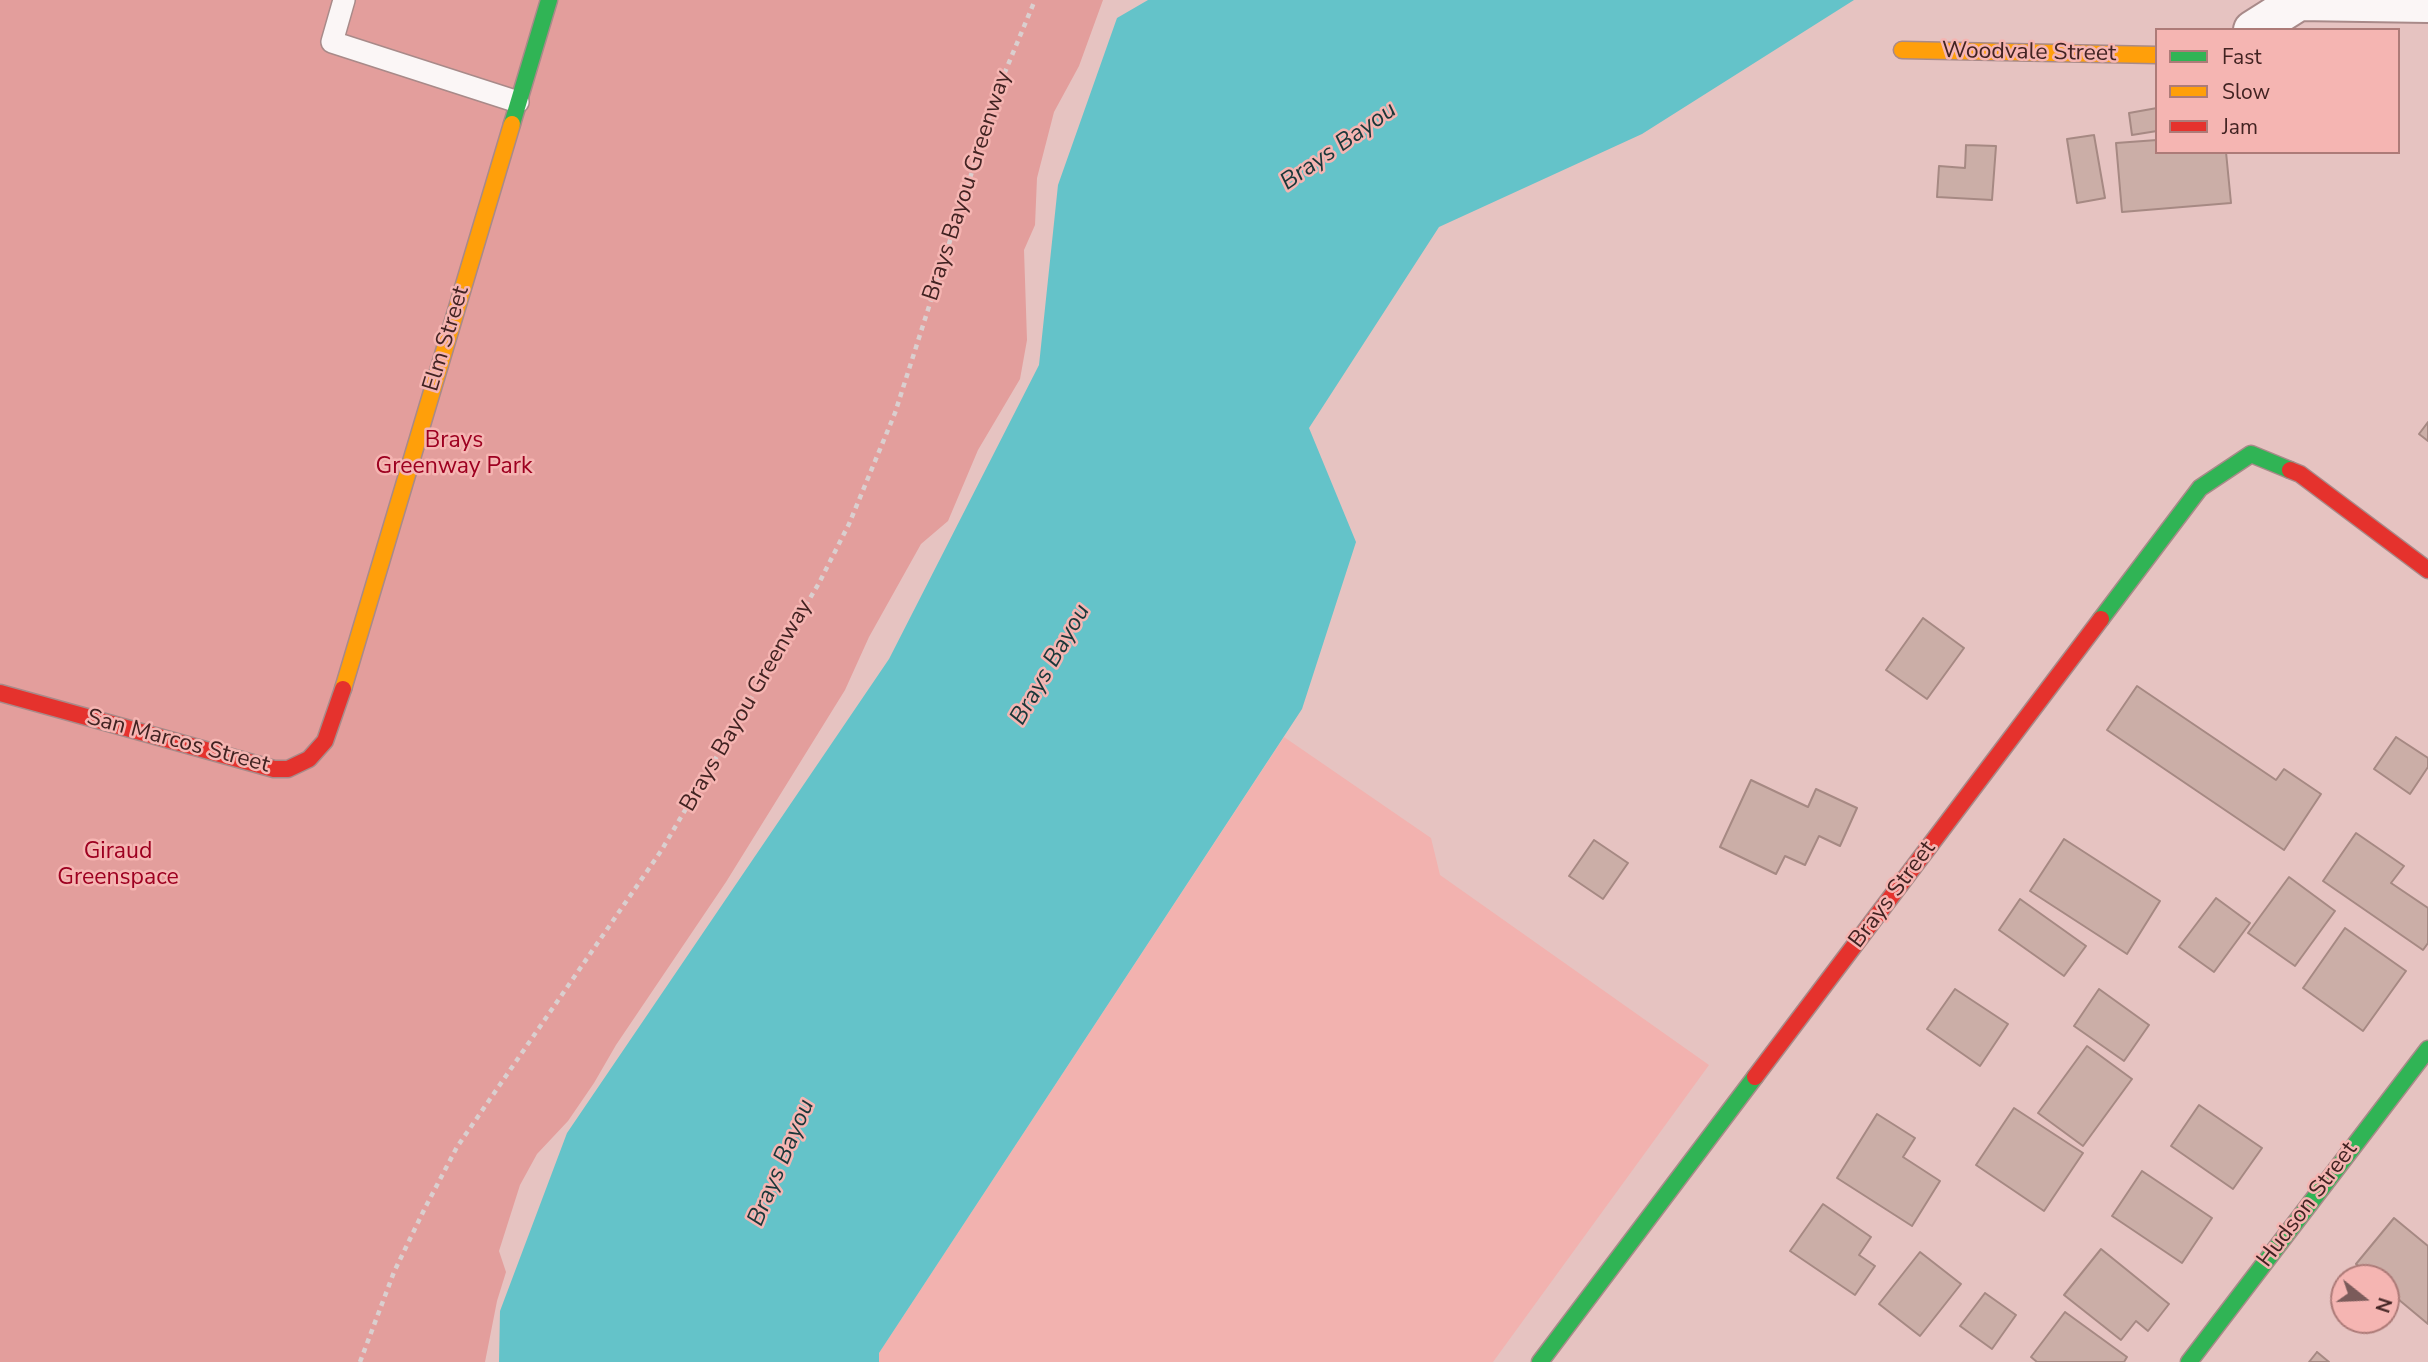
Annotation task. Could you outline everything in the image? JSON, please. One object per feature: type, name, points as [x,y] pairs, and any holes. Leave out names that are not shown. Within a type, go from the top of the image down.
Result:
[{"type":"street","name":"Elm Street","points":[[334,719],[549,0]]},
{"type":"street","points":[[2240,0],[2244,28]]},
{"type":"street","points":[[2256,28],[2299,1],[2428,3]]},
{"type":"street","name":"Woodvale Street","points":[[1902,50],[2155,55]]},
{"type":"street","name":"Brays Street","points":[[1540,1362],[2200,488],[2250,454],[2300,474],[2428,570]]},
{"type":"street","name":"San Marcos Street","points":[[0,693],[274,768],[288,769],[309,759],[325,741],[334,719]]},
{"type":"street","name":"Hudson Street","points":[[2189,1362],[2428,1049]]},
{"type":"lane","points":[[344,0],[332,42],[518,102]]},
{"type":"path","name":"Brays Bayou Greenway","points":[[360,1362],[394,1272],[457,1147],[662,851],[819,583],[849,524],[895,413],[1000,84],[1035,0]]},
{"type":"shaded area","points":[[1284,737],[1431,838],[1440,875],[1709,1065],[1493,1362],[879,1362],[879,1353]]},
{"type":"green space","name":"Brays Greenway Park","points":[[0,0],[1103,0],[1079,66],[1054,112],[1037,178],[1035,225],[1024,250],[1027,340],[1020,379],[978,450],[948,521],[921,544],[869,637],[845,690],[726,882],[616,1045],[594,1083],[568,1121],[537,1154],[520,1185],[499,1251],[506,1272],[497,1301],[485,1362],[0,1362]]},
{"type":"water","name":"Brays Bayou","points":[[1148,0],[1854,0],[1642,134],[1439,227],[1309,428],[1356,542],[1302,709],[879,1353],[879,1362],[499,1362],[500,1311],[567,1133],[889,659],[1039,365],[1058,185],[1117,18]]},
{"type":"building","points":[[2155,108],[2155,131],[2132,135],[2129,113]]},
{"type":"building","points":[[2094,135],[2105,198],[2077,203],[2067,139]]},
{"type":"building","points":[[2155,140],[2155,154],[2226,154],[2231,203],[2122,212],[2116,143]]},
{"type":"building","points":[[1966,145],[1996,146],[1992,200],[1937,197],[1939,166],[1965,168]]},
{"type":"building","points":[[2428,422],[2428,441],[2419,434]]},
{"type":"building","points":[[1923,618],[1964,648],[1927,699],[1886,670]]},
{"type":"building","points":[[2137,686],[2276,780],[2284,769],[2321,794],[2284,850],[2107,730]]},
{"type":"building","points":[[2396,737],[2428,758],[2428,767],[2410,794],[2374,769]]},
{"type":"building","points":[[1751,780],[1808,807],[1816,789],[1857,808],[1840,846],[1819,836],[1805,865],[1785,856],[1776,874],[1720,847]]},
{"type":"building","points":[[2356,833],[2404,866],[2391,883],[2428,908],[2428,943],[2423,950],[2323,881]]},
{"type":"building","points":[[2064,839],[2160,901],[2127,954],[2030,891]]},
{"type":"building","points":[[1594,840],[1628,863],[1603,899],[1569,876]]},
{"type":"building","points":[[2289,877],[2335,911],[2295,966],[2248,933]]},
{"type":"building","points":[[2216,898],[2250,923],[2214,972],[2179,947]]},
{"type":"building","points":[[2020,899],[2086,946],[2064,976],[1999,930]]},
{"type":"building","points":[[2345,928],[2406,971],[2363,1031],[2303,988]]},
{"type":"building","points":[[1955,989],[2008,1024],[1980,1066],[1927,1029]]},
{"type":"building","points":[[2099,989],[2149,1025],[2124,1061],[2074,1026]]},
{"type":"building","points":[[2087,1046],[2132,1079],[2083,1146],[2038,1113]]},
{"type":"building","points":[[2199,1105],[2262,1148],[2233,1189],[2171,1146]]},
{"type":"building","points":[[2014,1108],[2083,1153],[2044,1211],[1976,1165]]},
{"type":"building","points":[[1877,1114],[1915,1138],[1903,1157],[1940,1181],[1912,1226],[1837,1178]]},
{"type":"building","points":[[2142,1171],[2212,1218],[2182,1263],[2112,1216]]},
{"type":"building","points":[[1823,1204],[1871,1237],[1859,1255],[1875,1266],[1855,1295],[1790,1251]]},
{"type":"building","points":[[2394,1218],[2428,1246],[2428,1324],[2400,1301],[2400,1264],[2356,1264]]},
{"type":"building","points":[[2101,1249],[2169,1304],[2148,1331],[2136,1321],[2121,1340],[2064,1295]]},
{"type":"building","points":[[1920,1252],[1961,1284],[1920,1336],[1879,1304]]},
{"type":"building","points":[[1985,1293],[2016,1315],[1992,1349],[1960,1326]]},
{"type":"building","points":[[2065,1312],[2127,1357],[2124,1362],[2037,1362],[2031,1357]]},
{"type":"building","points":[[2317,1352],[2329,1362],[2309,1362]]},
{"type":"traffic: fast","points":[[512,124],[549,0]]},
{"type":"traffic: fast","points":[[2101,619],[2200,488],[2251,454],[2290,470]]},
{"type":"traffic: fast","points":[[2189,1362],[2428,1049]]},
{"type":"traffic: fast","points":[[1540,1362],[1755,1077]]},
{"type":"traffic: slow","points":[[1902,50],[2155,55]]},
{"type":"traffic: slow","points":[[343,689],[512,124]]},
{"type":"traffic: jam","points":[[2290,470],[2300,474],[2428,570]]},
{"type":"traffic: jam","points":[[1755,1077],[2101,619]]},
{"type":"traffic: jam","points":[[0,693],[274,769],[288,769],[309,759],[325,741],[343,689]]},
{"type":"park label","name":"Giraud Greenspace","points":[[118,865]]}]
